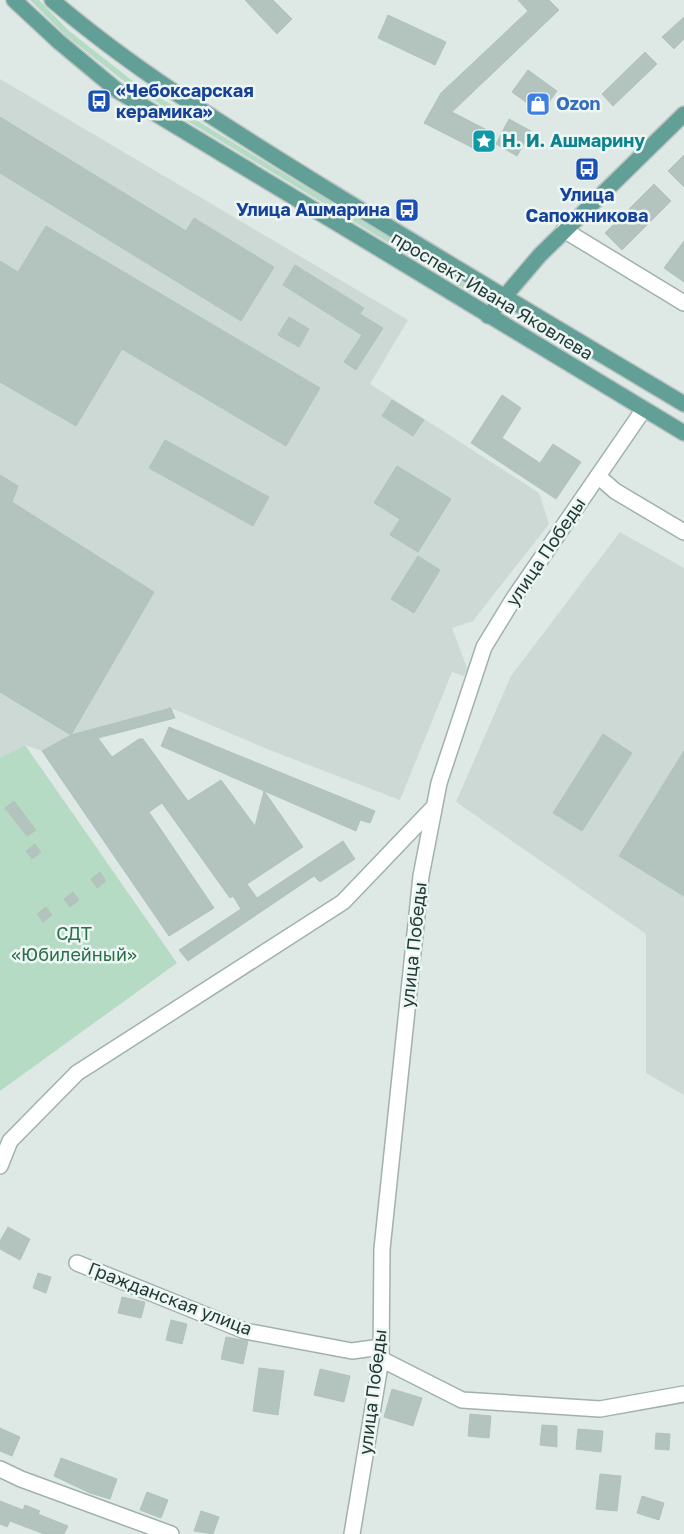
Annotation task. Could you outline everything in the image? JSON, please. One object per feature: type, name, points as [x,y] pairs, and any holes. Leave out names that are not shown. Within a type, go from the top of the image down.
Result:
[{"type":"main road","name":"проспект Ивана Яковлева","points":[[14,0],[58,41],[118,91],[684,433]]},
{"type":"main road","name":"проспект Ивана Яковлева","points":[[52,0],[119,55],[186,101],[502,296],[684,404]]},
{"type":"main road","points":[[488,316],[502,296],[564,230],[684,114]]},
{"type":"street","points":[[564,230],[684,303]]},
{"type":"street","name":"улица Победы","points":[[352,1534],[381,1353],[382,1249],[422,876],[432,809],[484,647],[514,598],[644,409]]},
{"type":"street","points":[[598,476],[615,491],[684,532]]},
{"type":"street","points":[[0,1166],[5,1141],[77,1073],[343,902],[432,809]]},
{"type":"street","name":"Гражданская улица","points":[[77,1263],[245,1331],[352,1351],[381,1353]]},
{"type":"street","points":[[381,1353],[462,1400],[600,1409],[684,1394]]},
{"type":"street","points":[[0,1469],[21,1479],[172,1534]]},
{"type":"shaded area","points":[[0,79],[408,320],[370,384],[539,493],[549,524],[473,621],[452,628],[467,668],[464,676],[452,672],[400,800],[267,749],[171,708],[71,735],[42,751],[25,745],[0,758]]},
{"type":"shaded area","points":[[620,532],[684,568],[684,1095],[646,1073],[646,934],[456,802],[511,676]]},
{"type":"green space","points":[[30,0],[39,0],[68,30],[134,82],[475,290],[473,294],[130,86],[64,34]]},
{"type":"green space","name":"СДТ «Юбилейный»","points":[[25,745],[177,963],[0,1091],[0,758]]},
{"type":"building","points":[[245,0],[273,0],[292,19],[277,34]]},
{"type":"building","points":[[518,0],[549,0],[559,10],[452,112],[489,131],[479,151],[424,123],[441,93],[528,11]]},
{"type":"building","points":[[388,15],[446,42],[435,65],[378,38]]},
{"type":"building","points":[[684,17],[684,39],[674,49],[662,37]]},
{"type":"building","points":[[645,52],[657,64],[613,106],[602,94]]},
{"type":"building","points":[[528,70],[557,91],[541,113],[512,92]]},
{"type":"building","points":[[0,117],[186,231],[194,218],[274,267],[241,321],[0,173]]},
{"type":"building","points":[[509,119],[531,131],[517,156],[496,144]]},
{"type":"building","points":[[684,155],[684,187],[668,171]]},
{"type":"building","points":[[654,184],[671,201],[622,250],[605,233]]},
{"type":"building","points":[[46,226],[320,388],[286,446],[122,349],[76,426],[0,382],[0,261],[18,272]]},
{"type":"building","points":[[684,241],[684,282],[664,268]]},
{"type":"building","points":[[295,265],[364,308],[360,314],[383,328],[356,370],[344,362],[362,335],[283,285]]},
{"type":"building","points":[[289,317],[309,329],[299,347],[278,335]]},
{"type":"building","points":[[502,395],[521,408],[502,438],[540,463],[553,444],[581,462],[556,499],[471,443]]},
{"type":"building","points":[[392,400],[424,420],[413,436],[382,416]]},
{"type":"building","points":[[165,440],[269,497],[253,526],[149,468]]},
{"type":"building","points":[[397,466],[451,499],[418,552],[390,535],[400,519],[374,503]]},
{"type":"building","points":[[0,475],[18,486],[12,502],[154,592],[71,735],[0,692]]},
{"type":"building","points":[[418,556],[440,570],[414,613],[391,599]]},
{"type":"building","points":[[171,708],[175,718],[98,738],[112,757],[139,739],[143,739],[188,801],[221,780],[255,826],[264,791],[303,847],[247,884],[257,898],[343,841],[355,859],[320,882],[314,876],[188,961],[179,950],[241,909],[233,896],[230,898],[162,803],[149,812],[214,908],[169,936],[42,751],[71,735]]},
{"type":"building","points":[[169,727],[375,811],[370,823],[360,820],[356,831],[161,746]]},
{"type":"building","points":[[603,734],[632,753],[582,831],[553,813]]},
{"type":"building","points":[[684,751],[684,896],[619,856]]},
{"type":"building","points":[[14,801],[36,830],[27,836],[5,808]]},
{"type":"building","points":[[35,844],[41,852],[32,859],[26,851]]},
{"type":"building","points":[[100,872],[106,881],[97,888],[91,879]]},
{"type":"building","points":[[73,892],[79,900],[70,907],[64,899]]},
{"type":"building","points":[[46,907],[52,915],[43,922],[37,914]]},
{"type":"building","points":[[8,1227],[30,1239],[20,1260],[0,1249],[0,1241]]},
{"type":"building","points":[[38,1273],[51,1277],[46,1293],[33,1288]]},
{"type":"building","points":[[122,1297],[145,1302],[141,1318],[118,1313]]},
{"type":"building","points":[[171,1320],[187,1324],[182,1344],[166,1340]]},
{"type":"building","points":[[226,1337],[248,1341],[243,1364],[221,1359]]},
{"type":"building","points":[[259,1368],[284,1371],[278,1415],[253,1411]]},
{"type":"building","points":[[320,1369],[350,1376],[344,1402],[314,1395]]},
{"type":"building","points":[[392,1389],[422,1398],[413,1426],[384,1417]]},
{"type":"building","points":[[470,1414],[491,1416],[489,1438],[468,1436]]},
{"type":"building","points":[[542,1425],[557,1426],[557,1447],[540,1445]]},
{"type":"building","points":[[0,1428],[20,1437],[12,1456],[0,1451]]},
{"type":"building","points":[[578,1429],[603,1431],[601,1452],[576,1449]]},
{"type":"building","points":[[656,1433],[670,1434],[669,1450],[655,1449]]},
{"type":"building","points":[[61,1458],[117,1479],[110,1499],[90,1493],[54,1476]]},
{"type":"building","points":[[600,1474],[621,1476],[617,1511],[596,1509]]},
{"type":"building","points":[[147,1492],[168,1500],[161,1518],[140,1510]]},
{"type":"building","points":[[642,1496],[664,1503],[659,1520],[637,1513]]},
{"type":"building","points":[[0,1501],[23,1510],[25,1505],[40,1511],[38,1514],[68,1526],[64,1534],[44,1534],[10,1521],[7,1527],[0,1524]]},
{"type":"building","points":[[201,1511],[219,1517],[213,1534],[194,1531]]},
{"type":"place","name":"«Чебоксарская керамика»","points":[[99,101]]},
{"type":"place","name":"Ozon","points":[[538,104]]},
{"type":"place","name":"Н. И. Ашмарину","points":[[484,141]]},
{"type":"place","name":"Улица Сапожникова","points":[[587,169]]},
{"type":"place","name":"Улица Ашмарина","points":[[407,210]]}]
